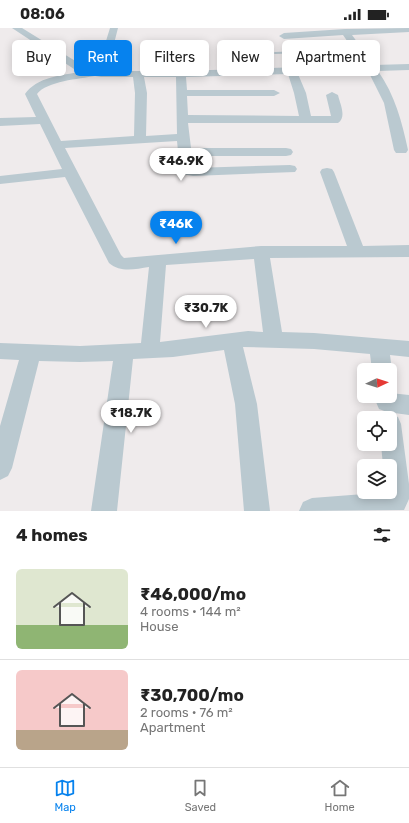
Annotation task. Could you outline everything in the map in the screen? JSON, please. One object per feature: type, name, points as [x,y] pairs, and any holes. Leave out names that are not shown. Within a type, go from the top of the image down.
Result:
[{"type":"street","points":[[16,28],[74,65]]},
{"type":"street","points":[[109,40],[114,28]]},
{"type":"street","points":[[284,36],[358,30],[406,31]]},
{"type":"street","points":[[345,32],[351,40]]},
{"type":"street","points":[[380,68],[409,67]]},
{"type":"street","points":[[132,74],[138,74],[141,93],[140,139]]},
{"type":"street","points":[[81,76],[45,83],[35,88],[31,94],[70,172],[118,262],[125,265],[205,256],[261,252],[409,250]]},
{"type":"street","points":[[182,76],[182,119],[186,169],[191,172],[290,169]]},
{"type":"street","points":[[272,76],[278,120]]},
{"type":"street","points":[[294,76],[300,93],[306,120]]},
{"type":"street","points":[[376,76],[386,94],[402,150]]},
{"type":"street","points":[[182,93],[274,93]]},
{"type":"street","points":[[182,119],[336,119],[337,116],[332,95]]},
{"type":"street","points":[[0,122],[39,120],[45,122]]},
{"type":"street","points":[[57,145],[183,137]]},
{"type":"street","points":[[184,152],[286,152]]},
{"type":"street","points":[[0,180],[70,172]]},
{"type":"street","points":[[327,172],[357,251]]},
{"type":"street","points":[[261,252],[274,340]]},
{"type":"street","points":[[150,350],[158,261]]},
{"type":"street","points":[[0,351],[80,354],[124,352],[173,349],[248,339],[409,349]]},
{"type":"street","points":[[232,341],[246,404],[257,511]]},
{"type":"street","points":[[379,346],[381,363]]},
{"type":"street","points":[[0,468],[31,352]]},
{"type":"street","points":[[104,511],[124,352]]},
{"type":"street","points":[[312,511],[384,506],[394,503],[398,494],[388,410],[409,405]]},
{"type":"lane","points":[[275,53],[282,53]]}]
